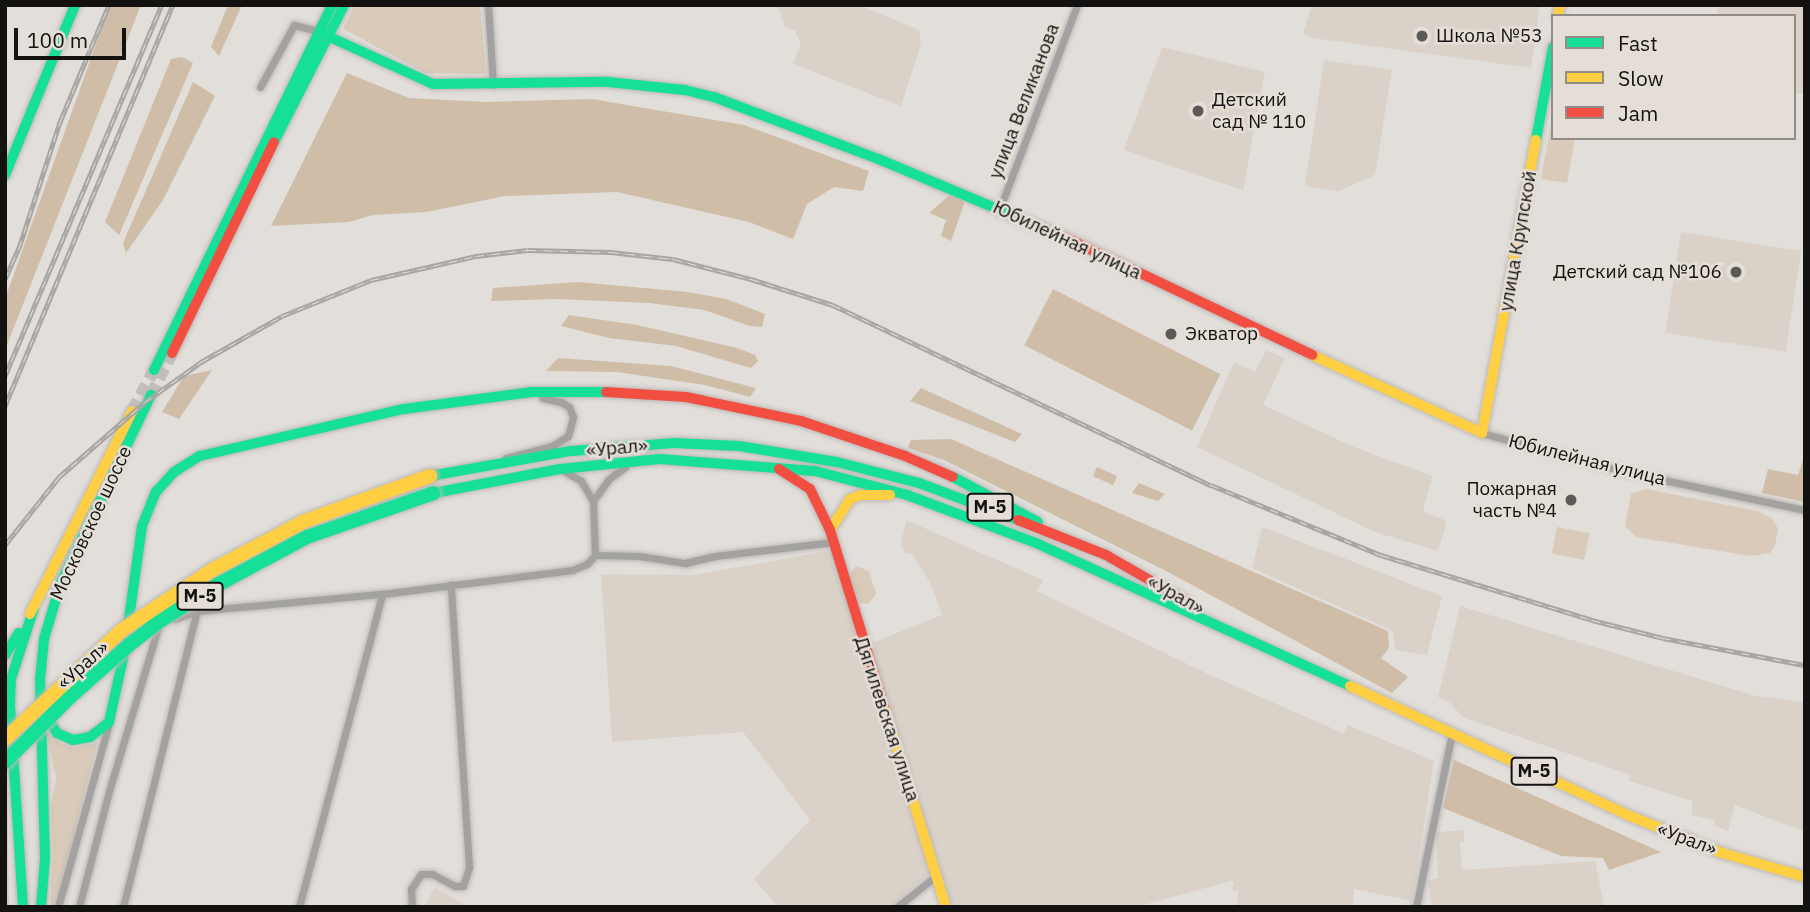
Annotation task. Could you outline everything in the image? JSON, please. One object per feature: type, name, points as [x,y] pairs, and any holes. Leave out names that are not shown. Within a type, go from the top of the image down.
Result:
[{"type":"main road","points":[[5,175],[75,5]]},
{"type":"main road","points":[[172,354],[323,34],[332,5]]},
{"type":"main road","points":[[154,370],[323,34],[344,5]]},
{"type":"main road","name":"Юбилейная улица","points":[[323,34],[422,82],[493,85],[608,82],[685,90],[714,97],[1000,208],[1482,433]]},
{"type":"main road","name":"улица Крупской","points":[[1482,433],[1551,58]]},
{"type":"main road","points":[[40,703],[52,728],[73,740],[90,737],[109,722],[124,654],[142,526],[156,492],[173,472],[200,456],[217,451],[433,404],[517,395],[606,392],[686,397],[801,421],[905,456],[979,489],[1060,535]]},
{"type":"main road","name":"Московское шоссе","points":[[41,907],[45,858],[40,703],[44,639],[60,585],[151,395]]},
{"type":"main road","name":"Московское шоссе","points":[[5,655],[34,608],[132,411]]},
{"type":"main road","name":"«Урал»","points":[[5,739],[122,630],[151,608],[212,570],[305,521],[430,477],[493,463],[571,451],[674,443],[739,446],[837,462],[919,483],[1060,535],[1105,555],[1270,648]]},
{"type":"main road","name":"«Урал»","points":[[5,762],[70,697],[160,621],[219,583],[307,537],[349,520],[434,493],[560,469],[660,459],[816,471],[907,495],[1036,542],[1630,816],[1718,852],[1805,877]]},
{"type":"main road","name":"Дягилевская улица","points":[[777,468],[810,489],[831,536],[946,907]]},
{"type":"main road","points":[[831,536],[850,499],[861,495],[907,495]]},
{"type":"main road","points":[[23,907],[10,704],[11,679],[34,608]]},
{"type":"street","points":[[488,5],[493,85]]},
{"type":"street","name":"улица Великанова","points":[[1000,208],[1077,5]]},
{"type":"street","points":[[260,87],[294,25],[323,34]]},
{"type":"street","points":[[493,463],[519,452],[562,442],[573,428],[569,407],[561,402],[517,395]]},
{"type":"street","name":"Юбилейная улица","points":[[1482,433],[1626,471],[1805,510]]},
{"type":"street","points":[[593,501],[609,479],[629,463]]},
{"type":"street","points":[[79,907],[155,632],[170,620],[197,611],[382,594],[572,569],[587,564],[595,555],[593,501],[581,481],[560,469]]},
{"type":"street","points":[[595,555],[639,555],[685,563],[831,536]]},
{"type":"street","points":[[412,907],[411,889],[421,874],[432,873],[455,886],[463,886],[469,867],[451,585]]},
{"type":"street","points":[[299,907],[382,594]]},
{"type":"street","points":[[123,907],[197,611]]},
{"type":"street","points":[[58,907],[109,722]]},
{"type":"street","points":[[1416,907],[1452,732]]},
{"type":"street","points":[[897,907],[937,875]]},
{"type":"shaded area","points":[[110,5],[141,5],[5,350],[5,299]]},
{"type":"shaded area","points":[[228,5],[242,5],[219,56],[211,47]]},
{"type":"shaded area","points":[[355,5],[480,5],[486,74],[426,73],[343,29]]},
{"type":"shaded area","points":[[777,5],[860,5],[919,30],[921,44],[901,106],[793,64],[801,44],[795,31],[785,26]]},
{"type":"shaded area","name":"Школа №53","points":[[1312,5],[1540,5],[1531,68],[1313,38],[1303,34]]},
{"type":"shaded area","points":[[1719,5],[1805,5],[1805,94],[1796,93],[1796,14],[1717,14]]},
{"type":"shaded area","name":"Детский сад № 110","points":[[1162,47],[1265,72],[1243,190],[1124,150]]},
{"type":"shaded area","points":[[182,57],[193,63],[119,235],[105,222],[171,59]]},
{"type":"shaded area","points":[[1324,60],[1392,70],[1375,175],[1339,191],[1305,186]]},
{"type":"shaded area","points":[[347,73],[409,98],[485,102],[592,99],[744,125],[869,171],[863,191],[834,187],[807,204],[793,239],[749,222],[617,192],[505,196],[426,212],[373,215],[349,222],[271,226]]},
{"type":"shaded area","points":[[193,82],[215,96],[163,200],[126,253],[123,243]]},
{"type":"shaded area","points":[[1551,125],[1551,140],[1575,140],[1567,183],[1541,179]]},
{"type":"shaded area","points":[[951,194],[961,197],[964,204],[951,241],[941,236],[946,220],[929,213]]},
{"type":"shaded area","name":"Детский сад №106","points":[[1681,232],[1801,251],[1786,352],[1665,333]]},
{"type":"shaded area","points":[[578,282],[688,292],[726,299],[765,314],[762,327],[750,326],[704,310],[650,303],[557,299],[491,301],[493,288]]},
{"type":"shaded area","points":[[1053,289],[1221,374],[1192,430],[1024,345]]},
{"type":"shaded area","points":[[569,315],[637,325],[737,348],[755,355],[758,361],[751,368],[676,346],[609,338],[561,326]]},
{"type":"shaded area","points":[[1266,350],[1285,358],[1263,405],[1354,447],[1432,476],[1423,512],[1447,521],[1438,551],[1375,532],[1197,447],[1234,362],[1255,372]]},
{"type":"shaded area","points":[[558,358],[671,366],[756,388],[750,397],[705,385],[617,372],[546,371]]},
{"type":"shaded area","points":[[212,370],[179,419],[162,412],[184,376]]},
{"type":"shaded area","points":[[921,388],[1022,434],[1015,442],[910,401]]},
{"type":"shaded area","points":[[951,439],[1388,631],[1389,648],[1381,658],[1408,677],[1392,693],[1168,572],[944,460],[908,448],[911,440]]},
{"type":"shaded area","points":[[1803,460],[1805,502],[1762,493],[1768,469],[1798,475]]},
{"type":"shaded area","points":[[1097,467],[1117,476],[1113,485],[1093,476]]},
{"type":"shaded area","points":[[1139,483],[1165,494],[1158,501],[1132,493]]},
{"type":"shaded area","points":[[1646,489],[1757,511],[1772,518],[1778,529],[1775,546],[1770,553],[1750,556],[1636,537],[1625,526],[1631,494]]},
{"type":"shaded area","points":[[906,520],[1043,580],[1037,591],[1210,675],[1343,733],[1348,725],[1434,761],[1412,901],[1354,889],[1353,907],[1236,907],[1239,891],[1232,890],[1234,882],[1231,881],[1136,907],[950,907],[938,867],[889,907],[778,907],[754,879],[810,820],[743,732],[612,742],[601,574],[694,575],[840,549],[872,643],[942,615],[931,584],[912,554],[905,553],[901,545]]},
{"type":"shaded area","points":[[1262,527],[1442,596],[1427,655],[1395,650],[1393,631],[1252,568]]},
{"type":"shaded area","points":[[1557,527],[1589,533],[1584,560],[1552,554]]},
{"type":"shaded area","points":[[856,566],[869,571],[876,594],[868,604],[858,603],[850,575]]},
{"type":"shaded area","points":[[1460,606],[1756,696],[1805,702],[1805,832],[1735,805],[1728,831],[1714,826],[1715,820],[1692,815],[1692,801],[1629,781],[1631,775],[1464,718],[1450,703],[1438,697]]},
{"type":"shaded area","points":[[46,731],[62,744],[75,748],[97,743],[56,907],[50,906],[53,854],[51,806],[56,778]]},
{"type":"shaded area","points":[[1454,760],[1661,852],[1609,870],[1603,858],[1561,856],[1443,808]]},
{"type":"shaded area","points":[[7,769],[9,907],[5,907],[5,772]]},
{"type":"shaded area","points":[[1464,830],[1464,842],[1460,842],[1462,870],[1595,861],[1604,906],[1607,907],[1432,907],[1428,881],[1438,878],[1436,832]]},
{"type":"shaded area","points":[[435,887],[468,907],[424,907]]},
{"type":"tunnel","points":[[151,395],[172,353]]},
{"type":"tunnel","points":[[132,411],[154,370]]},
{"type":"railway","points":[[5,279],[19,248],[60,122],[109,5]]},
{"type":"railway","points":[[5,376],[162,5]]},
{"type":"railway","points":[[5,406],[173,5]]},
{"type":"railway","points":[[5,545],[59,477],[145,402],[201,362],[282,316],[371,280],[476,256],[528,250],[611,252],[673,259],[751,279],[833,305],[1211,485],[1381,555],[1592,620],[1663,638],[1805,665]]},
{"type":"traffic: fast","points":[[5,175],[75,5]]},
{"type":"traffic: fast","points":[[154,370],[332,5]]},
{"type":"traffic: fast","points":[[274,142],[344,5]]},
{"type":"traffic: fast","points":[[321,33],[433,84],[608,82],[685,90],[714,97],[881,160],[1064,237]]},
{"type":"traffic: fast","points":[[1536,140],[1551,58]]},
{"type":"traffic: fast","points":[[44,713],[57,733],[73,740],[90,737],[109,722],[124,654],[142,526],[156,492],[174,472],[200,456],[404,409],[532,392],[606,392]]},
{"type":"traffic: fast","points":[[41,907],[45,858],[40,680],[44,639],[60,585],[151,395]]},
{"type":"traffic: fast","points":[[430,476],[571,451],[674,443],[739,446],[837,462],[919,483],[1018,520]]},
{"type":"traffic: fast","points":[[434,493],[560,469],[660,459],[815,471],[907,495],[1036,543],[1350,686]]},
{"type":"traffic: fast","points":[[953,477],[1038,522]]},
{"type":"traffic: fast","points":[[5,762],[70,697],[129,645],[160,621],[219,584],[307,537],[434,493]]},
{"type":"traffic: fast","points":[[23,907],[10,704],[11,679],[34,608]]},
{"type":"traffic: fast","points":[[5,655],[19,633]]},
{"type":"traffic: slow","points":[[1558,14],[1560,5]]},
{"type":"traffic: slow","points":[[1312,355],[1482,433],[1536,140]]},
{"type":"traffic: slow","points":[[30,614],[132,411]]},
{"type":"traffic: slow","points":[[5,739],[122,630],[212,570],[305,521],[430,476]]},
{"type":"traffic: slow","points":[[830,530],[850,499],[861,495],[890,495]]},
{"type":"traffic: slow","points":[[1350,686],[1630,816],[1719,852],[1805,877]]},
{"type":"traffic: slow","points":[[884,706],[946,907]]},
{"type":"traffic: jam","points":[[172,353],[274,142]]},
{"type":"traffic: jam","points":[[1064,237],[1312,355]]},
{"type":"traffic: jam","points":[[606,392],[686,397],[801,421],[905,456],[953,477]]},
{"type":"traffic: jam","points":[[779,469],[810,489],[830,530],[884,706]]},
{"type":"traffic: jam","points":[[1018,520],[1106,555],[1186,601]]},
{"type":"place","name":"Школа №53","points":[[1422,36]]},
{"type":"place","name":"Детский сад № 110","points":[[1198,111]]},
{"type":"place","name":"Детский сад №106","points":[[1736,272]]},
{"type":"place","name":"Экватор","points":[[1171,334]]},
{"type":"place","name":"Пожарная часть №4","points":[[1571,500]]}]
